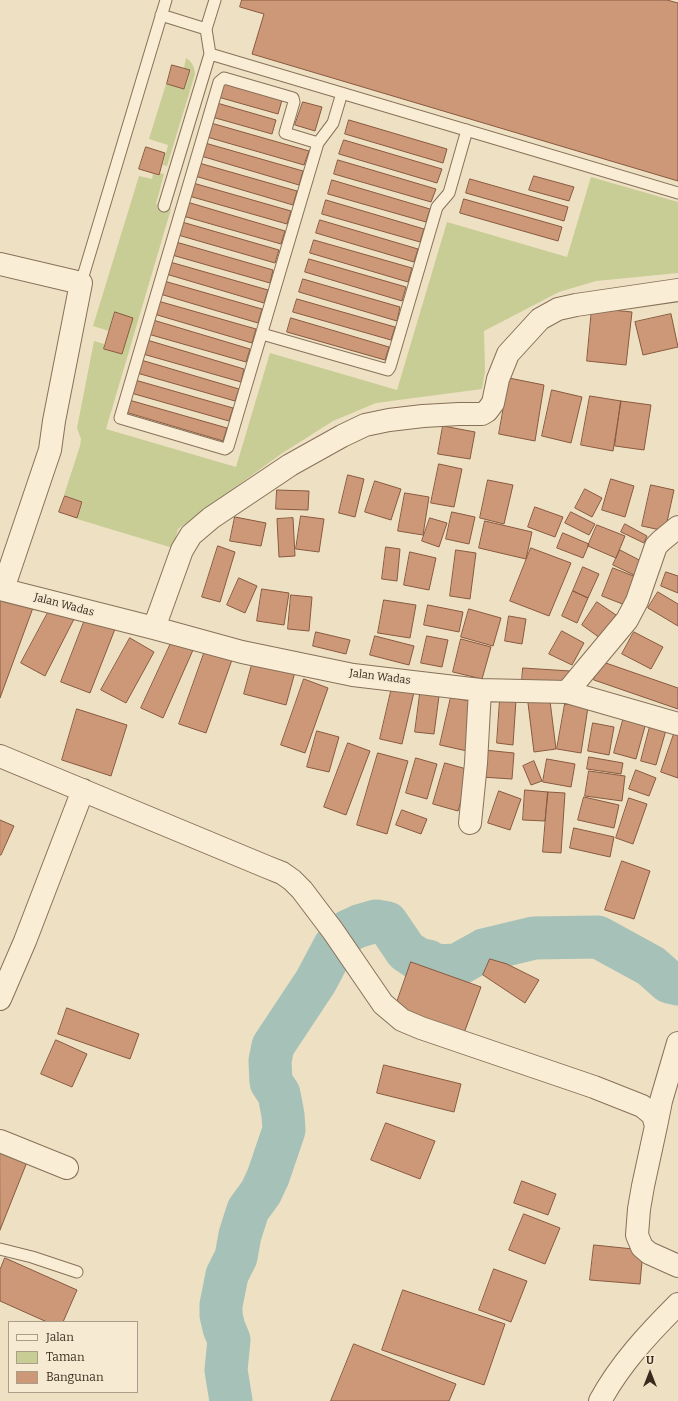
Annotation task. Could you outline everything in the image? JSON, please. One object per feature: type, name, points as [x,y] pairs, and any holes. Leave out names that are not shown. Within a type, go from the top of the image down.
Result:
[{"type":"street","points":[[0,264],[81,283],[54,421],[50,450],[1,589]]},
{"type":"street","points":[[154,628],[182,550],[191,535],[211,518],[290,465],[365,425],[389,420],[423,416],[482,414],[487,411],[493,403],[498,379],[508,354],[528,330],[540,319],[558,309],[576,305],[678,290]]},
{"type":"street","points":[[567,692],[627,620],[640,595],[656,546],[678,527]]},
{"type":"street","name":"Jalan Wadas","points":[[1,589],[242,652],[353,675],[480,690],[567,692],[678,724]]},
{"type":"street","points":[[470,823],[476,763],[480,690]]},
{"type":"street","points":[[0,756],[282,873],[302,890],[333,931],[383,1004],[402,1020],[421,1028],[594,1087],[642,1106],[653,1115],[656,1126]]},
{"type":"street","points":[[0,999],[25,941],[82,790]]},
{"type":"street","points":[[678,1043],[661,1101],[643,1186],[639,1209],[637,1236],[642,1247],[649,1253],[678,1266]]},
{"type":"street","points":[[0,1141],[67,1168]]},
{"type":"street","points":[[600,1401],[617,1374],[651,1330],[678,1304]]},
{"type":"lane","points":[[81,283],[166,0]]},
{"type":"lane","points":[[164,206],[210,54],[206,29],[215,0]]},
{"type":"lane","points":[[161,15],[206,29]]},
{"type":"lane","points":[[210,54],[678,193]]},
{"type":"lane","points":[[318,143],[285,133],[294,102],[293,98],[224,78],[219,82],[120,418],[227,448],[318,143],[333,123],[342,93]]},
{"type":"lane","points":[[262,334],[388,370],[437,207],[449,192],[467,130]]},
{"type":"lane","points":[[0,1249],[32,1257],[77,1272]]},
{"type":"green space","points":[[186,58],[193,65],[195,74],[167,166],[163,165],[168,145],[149,139],[166,84],[185,89],[191,70],[184,68]]},
{"type":"green space","points":[[160,173],[164,174],[156,204],[171,209],[106,429],[236,467],[270,353],[397,390],[447,222],[567,257],[591,177],[678,202],[678,273],[596,281],[559,292],[484,331],[485,371],[482,389],[376,403],[333,421],[281,454],[178,529],[173,548],[77,519],[83,502],[64,495],[80,446],[81,439],[77,428],[94,341],[104,344],[104,349],[122,354],[133,318],[114,312],[109,331],[93,326],[139,176],[152,179],[153,174],[159,176]]},
{"type":"building","points":[[242,0],[667,0],[678,3],[678,181],[252,54],[264,14],[240,7]]},
{"type":"building","points":[[172,65],[190,70],[184,89],[167,84]]},
{"type":"building","points":[[222,83],[282,100],[278,114],[218,97]]},
{"type":"building","points":[[303,102],[322,107],[315,131],[295,125]]},
{"type":"building","points":[[217,103],[276,120],[272,134],[212,117]]},
{"type":"building","points":[[349,120],[447,149],[443,163],[345,134]]},
{"type":"building","points":[[211,123],[309,151],[304,165],[207,137]]},
{"type":"building","points":[[344,140],[442,169],[437,183],[339,154]]},
{"type":"building","points":[[205,143],[303,171],[299,185],[201,156]]},
{"type":"building","points":[[146,147],[165,153],[159,175],[139,169]]},
{"type":"building","points":[[338,160],[436,189],[431,202],[334,174]]},
{"type":"building","points":[[199,163],[297,191],[293,205],[195,176]]},
{"type":"building","points":[[534,176],[574,187],[569,201],[529,190]]},
{"type":"building","points":[[470,179],[568,207],[564,221],[466,193]]},
{"type":"building","points":[[332,180],[430,209],[426,222],[328,194]]},
{"type":"building","points":[[193,183],[291,211],[287,224],[189,196]]},
{"type":"building","points":[[464,199],[562,227],[558,241],[460,213]]},
{"type":"building","points":[[326,200],[424,229],[420,242],[322,214]]},
{"type":"building","points":[[187,202],[285,231],[281,244],[183,216]]},
{"type":"building","points":[[320,220],[418,249],[414,262],[316,233]]},
{"type":"building","points":[[182,222],[279,250],[275,263],[178,235]]},
{"type":"building","points":[[314,240],[412,268],[408,282],[310,253]]},
{"type":"building","points":[[176,242],[273,270],[270,283],[172,255]]},
{"type":"building","points":[[309,259],[406,287],[402,301],[305,272]]},
{"type":"building","points":[[170,262],[268,290],[264,303],[166,274]]},
{"type":"building","points":[[303,279],[400,307],[397,321],[299,292]]},
{"type":"building","points":[[164,281],[262,309],[258,323],[160,294]]},
{"type":"building","points":[[297,299],[395,327],[391,340],[293,312]]},
{"type":"building","points":[[158,301],[256,329],[252,343],[154,314]]},
{"type":"building","points":[[592,308],[632,312],[626,365],[587,361]]},
{"type":"building","points":[[115,312],[133,318],[122,354],[104,349]]},
{"type":"building","points":[[671,314],[678,347],[643,355],[635,322]]},
{"type":"building","points":[[291,318],[389,347],[385,360],[287,332]]},
{"type":"building","points":[[153,320],[250,349],[246,362],[148,334]]},
{"type":"building","points":[[147,340],[244,369],[241,382],[143,354]]},
{"type":"building","points":[[141,360],[239,389],[235,401],[137,373]]},
{"type":"building","points":[[509,378],[544,385],[535,441],[499,434]]},
{"type":"building","points":[[135,380],[233,408],[229,421],[131,393]]},
{"type":"building","points":[[552,390],[582,397],[571,443],[542,436]]},
{"type":"building","points":[[590,396],[621,401],[613,451],[581,445]]},
{"type":"building","points":[[129,400],[227,428],[223,441],[125,412]]},
{"type":"building","points":[[621,401],[651,405],[644,450],[615,446]]},
{"type":"building","points":[[443,426],[475,432],[470,459],[438,454]]},
{"type":"building","points":[[439,464],[462,469],[454,507],[431,503]]},
{"type":"building","points":[[348,475],[364,479],[355,517],[339,513]]},
{"type":"building","points":[[611,479],[634,486],[625,517],[602,510]]},
{"type":"building","points":[[488,480],[513,485],[504,524],[480,518]]},
{"type":"building","points":[[375,481],[401,489],[391,520],[365,512]]},
{"type":"building","points":[[651,485],[674,490],[665,531],[642,526]]},
{"type":"building","points":[[585,489],[602,498],[592,517],[575,508]]},
{"type":"building","points":[[277,490],[309,491],[308,510],[276,509]]},
{"type":"building","points":[[405,493],[429,497],[423,535],[398,531]]},
{"type":"building","points":[[65,496],[82,502],[77,518],[59,512]]},
{"type":"building","points":[[535,507],[563,517],[555,537],[528,527]]},
{"type":"building","points":[[452,512],[475,517],[469,544],[446,539]]},
{"type":"building","points":[[571,512],[595,524],[589,535],[565,523]]},
{"type":"building","points":[[301,516],[324,519],[319,552],[296,549]]},
{"type":"building","points":[[235,517],[266,523],[261,546],[230,541]]},
{"type":"building","points":[[293,518],[295,556],[279,557],[277,519]]},
{"type":"building","points":[[430,518],[447,523],[439,547],[422,541]]},
{"type":"building","points":[[485,521],[532,532],[526,559],[479,548]]},
{"type":"building","points":[[625,524],[647,536],[644,543],[621,532]]},
{"type":"building","points":[[597,525],[625,536],[616,558],[588,546]]},
{"type":"building","points":[[563,533],[589,544],[583,558],[557,548]]},
{"type":"building","points":[[218,546],[235,552],[220,602],[202,597]]},
{"type":"building","points":[[386,547],[400,549],[397,581],[382,579]]},
{"type":"building","points":[[531,548],[571,563],[549,616],[510,601]]},
{"type":"building","points":[[456,550],[476,553],[470,599],[450,596]]},
{"type":"building","points":[[620,550],[643,562],[636,576],[613,565]]},
{"type":"building","points":[[410,552],[436,558],[429,590],[404,585]]},
{"type":"building","points":[[583,567],[599,574],[588,598],[573,591]]},
{"type":"building","points":[[613,568],[641,579],[630,607],[602,596]]},
{"type":"building","points":[[666,572],[678,576],[678,593],[661,586]]},
{"type":"building","points":[[239,578],[257,586],[245,613],[227,605]]},
{"type":"building","points":[[262,589],[289,593],[284,625],[257,621]]},
{"type":"building","points":[[573,591],[588,598],[577,623],[562,616]]},
{"type":"building","points":[[658,592],[678,604],[678,626],[648,608]]},
{"type":"building","points":[[3,594],[34,605],[0,698],[0,602]]},
{"type":"building","points":[[291,595],[312,597],[309,631],[288,629]]},
{"type":"building","points":[[384,600],[416,605],[410,638],[378,633]]},
{"type":"building","points":[[597,602],[616,615],[600,638],[582,625]]},
{"type":"building","points":[[428,605],[463,612],[459,632],[424,625]]},
{"type":"building","points":[[51,607],[74,619],[45,676],[21,663]]},
{"type":"building","points":[[469,609],[501,618],[493,646],[461,637]]},
{"type":"building","points":[[509,616],[526,619],[522,644],[505,641]]},
{"type":"building","points":[[86,617],[115,629],[90,693],[61,682]]},
{"type":"building","points":[[562,631],[584,643],[572,665],[549,654]]},
{"type":"building","points":[[316,632],[350,640],[346,654],[313,646]]},
{"type":"building","points":[[634,632],[663,647],[651,669],[622,654]]},
{"type":"building","points":[[375,636],[414,646],[409,665],[370,655]]},
{"type":"building","points":[[427,636],[448,640],[442,667],[421,663]]},
{"type":"building","points":[[130,638],[154,652],[126,703],[101,690]]},
{"type":"building","points":[[461,639],[491,647],[482,679],[453,672]]},
{"type":"building","points":[[172,641],[193,650],[163,718],[141,708]]},
{"type":"building","points":[[206,648],[233,657],[206,733],[179,724]]},
{"type":"building","points":[[253,661],[295,672],[286,705],[244,694]]},
{"type":"building","points":[[600,661],[678,688],[678,709],[594,680]]},
{"type":"building","points":[[523,668],[570,671],[569,683],[522,681]]},
{"type":"building","points":[[304,679],[328,688],[305,753],[281,745]]},
{"type":"building","points":[[392,687],[414,692],[402,744],[380,739]]},
{"type":"building","points":[[420,694],[439,696],[434,734],[415,732]]},
{"type":"building","points":[[451,697],[478,703],[467,751],[440,745]]},
{"type":"building","points":[[500,699],[516,700],[513,745],[497,743]]},
{"type":"building","points":[[550,701],[556,749],[534,752],[528,703]]},
{"type":"building","points":[[565,704],[588,707],[581,753],[557,749]]},
{"type":"building","points":[[77,709],[127,725],[111,776],[62,760]]},
{"type":"building","points":[[625,713],[647,719],[636,759],[614,753]]},
{"type":"building","points":[[652,719],[668,723],[656,765],[641,761]]},
{"type":"building","points":[[593,723],[614,727],[609,755],[588,751]]},
{"type":"building","points":[[676,728],[678,728],[678,778],[661,772]]},
{"type":"building","points":[[317,731],[339,737],[329,772],[307,767]]},
{"type":"building","points":[[348,743],[370,751],[346,815],[324,807]]},
{"type":"building","points":[[484,750],[514,753],[512,779],[481,777]]},
{"type":"building","points":[[378,753],[408,761],[387,834],[357,825]]},
{"type":"building","points":[[589,757],[623,763],[621,774],[587,769]]},
{"type":"building","points":[[416,758],[437,764],[427,799],[406,793]]},
{"type":"building","points":[[547,759],[575,764],[571,787],[543,782]]},
{"type":"building","points":[[534,761],[542,781],[531,785],[523,766]]},
{"type":"building","points":[[445,763],[470,770],[458,811],[433,804]]},
{"type":"building","points":[[636,770],[656,778],[649,796],[629,789]]},
{"type":"building","points":[[589,771],[625,776],[622,801],[585,796]]},
{"type":"building","points":[[525,790],[548,792],[545,821],[523,820]]},
{"type":"building","points":[[499,791],[521,799],[510,830],[488,823]]},
{"type":"building","points":[[548,792],[565,793],[561,853],[543,852]]},
{"type":"building","points":[[584,797],[619,805],[614,828],[578,820]]},
{"type":"building","points":[[629,798],[647,804],[633,844],[616,838]]},
{"type":"building","points":[[402,810],[427,819],[421,834],[396,825]]},
{"type":"building","points":[[0,820],[14,826],[1,855],[0,855]]},
{"type":"building","points":[[574,828],[614,837],[610,857],[570,848]]},
{"type":"building","points":[[622,861],[650,871],[634,919],[605,910]]},
{"type":"building","points":[[490,959],[507,964],[539,980],[525,1003],[483,975]]},
{"type":"building","points":[[411,962],[481,987],[464,1033],[395,1008]]},
{"type":"building","points":[[67,1008],[139,1034],[130,1059],[58,1034]]},
{"type":"building","points":[[56,1040],[87,1054],[72,1087],[41,1074]]},
{"type":"building","points":[[384,1065],[461,1084],[454,1112],[377,1093]]},
{"type":"building","points":[[386,1123],[435,1141],[420,1179],[371,1160]]},
{"type":"building","points":[[0,1146],[29,1157],[0,1230]]},
{"type":"building","points":[[522,1181],[556,1194],[548,1215],[514,1203]]},
{"type":"building","points":[[524,1214],[560,1228],[545,1264],[509,1250]]},
{"type":"building","points":[[594,1245],[643,1250],[640,1284],[590,1280]]},
{"type":"building","points":[[5,1258],[77,1290],[63,1321],[45,1321],[0,1301],[0,1270]]},
{"type":"building","points":[[494,1269],[527,1281],[511,1322],[479,1310]]},
{"type":"building","points":[[403,1290],[505,1324],[484,1385],[382,1350]]},
{"type":"building","points":[[354,1344],[456,1384],[449,1401],[331,1401]]},
{"type":"waterway","points":[[231,1401],[226,1370],[229,1340],[221,1315],[221,1305],[227,1275],[236,1257],[240,1235],[248,1210],[261,1192],[268,1177],[284,1130],[279,1094],[271,1082],[270,1061],[273,1046],[316,981],[334,947],[348,931],[376,921],[387,923],[406,951],[418,959],[428,961],[436,966],[457,965],[484,950],[534,938],[598,937],[651,966],[669,982],[678,984]]}]
